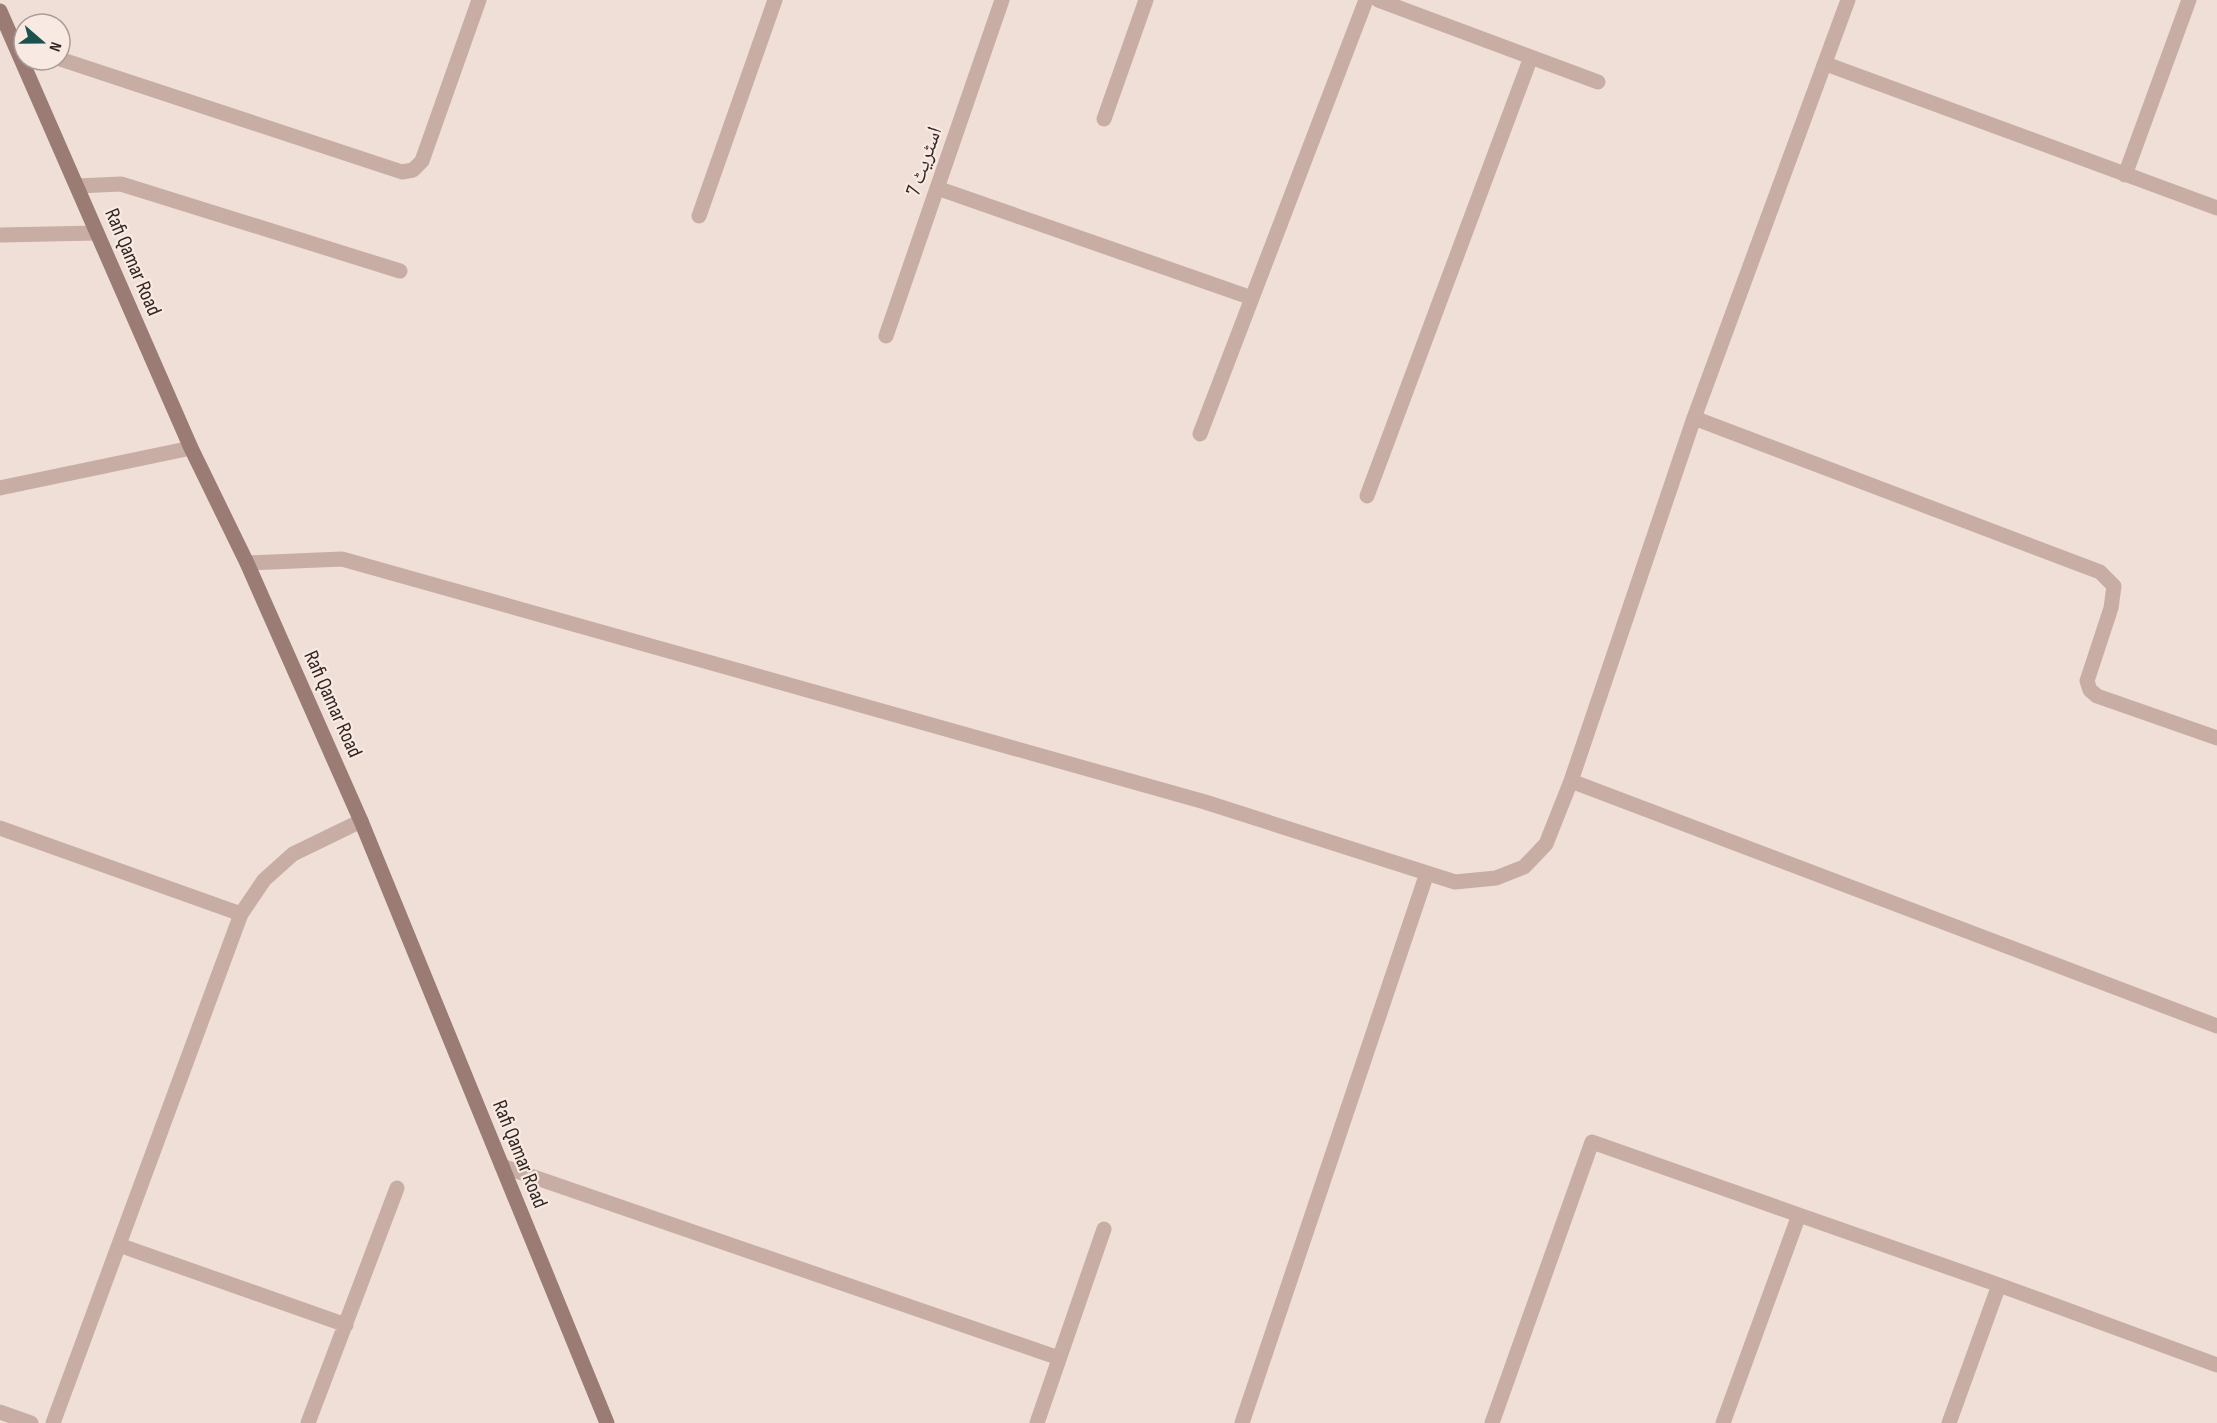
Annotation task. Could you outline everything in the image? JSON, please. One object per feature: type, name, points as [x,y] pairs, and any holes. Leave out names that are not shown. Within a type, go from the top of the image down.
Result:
[{"type":"street","points":[[72,63],[402,172],[413,170],[422,161],[478,0]]},
{"type":"street","points":[[699,216],[775,0]]},
{"type":"street","name":"اسٹریٹ 7","points":[[886,336],[1002,0]]},
{"type":"street","points":[[1104,118],[1144,0]]},
{"type":"street","points":[[1200,435],[1366,0]]},
{"type":"street","points":[[1378,0],[1598,82]]},
{"type":"street","points":[[247,563],[342,559],[1193,799],[1455,882],[1496,878],[1524,867],[1546,844],[1571,781],[1694,418],[1848,0]]},
{"type":"street","points":[[2125,175],[2189,0]]},
{"type":"street","name":"Rafi Qamar Road","points":[[0,11],[12,33]]},
{"type":"street","points":[[1368,496],[1531,57]]},
{"type":"street","points":[[1826,64],[2217,208]]},
{"type":"street","name":"Rafi Qamar Road","points":[[30,72],[191,448],[247,563],[361,821],[607,1423]]},
{"type":"street","points":[[77,186],[121,184],[400,271]]},
{"type":"street","points":[[937,188],[1252,298]]},
{"type":"street","points":[[0,235],[97,232]]},
{"type":"street","points":[[1694,418],[2100,572],[2114,586],[2111,608],[2087,681],[2090,690],[2097,696],[2217,738]]},
{"type":"street","points":[[0,488],[191,448]]},
{"type":"street","points":[[1571,781],[2217,1026]]},
{"type":"street","points":[[53,1423],[241,914],[264,880],[294,854],[361,821]]},
{"type":"street","points":[[0,828],[241,914]]},
{"type":"street","points":[[1242,1423],[1427,873]]},
{"type":"street","points":[[1492,1423],[1592,1142],[1999,1285],[2217,1365]]},
{"type":"street","points":[[502,1166],[1059,1358]]},
{"type":"street","points":[[308,1423],[397,1188]]},
{"type":"street","points":[[1723,1423],[1800,1215]]},
{"type":"street","points":[[1037,1423],[1104,1229]]},
{"type":"street","points":[[119,1245],[346,1325]]},
{"type":"street","points":[[1949,1423],[1999,1285]]},
{"type":"street","points":[[0,1412],[31,1423]]}]
